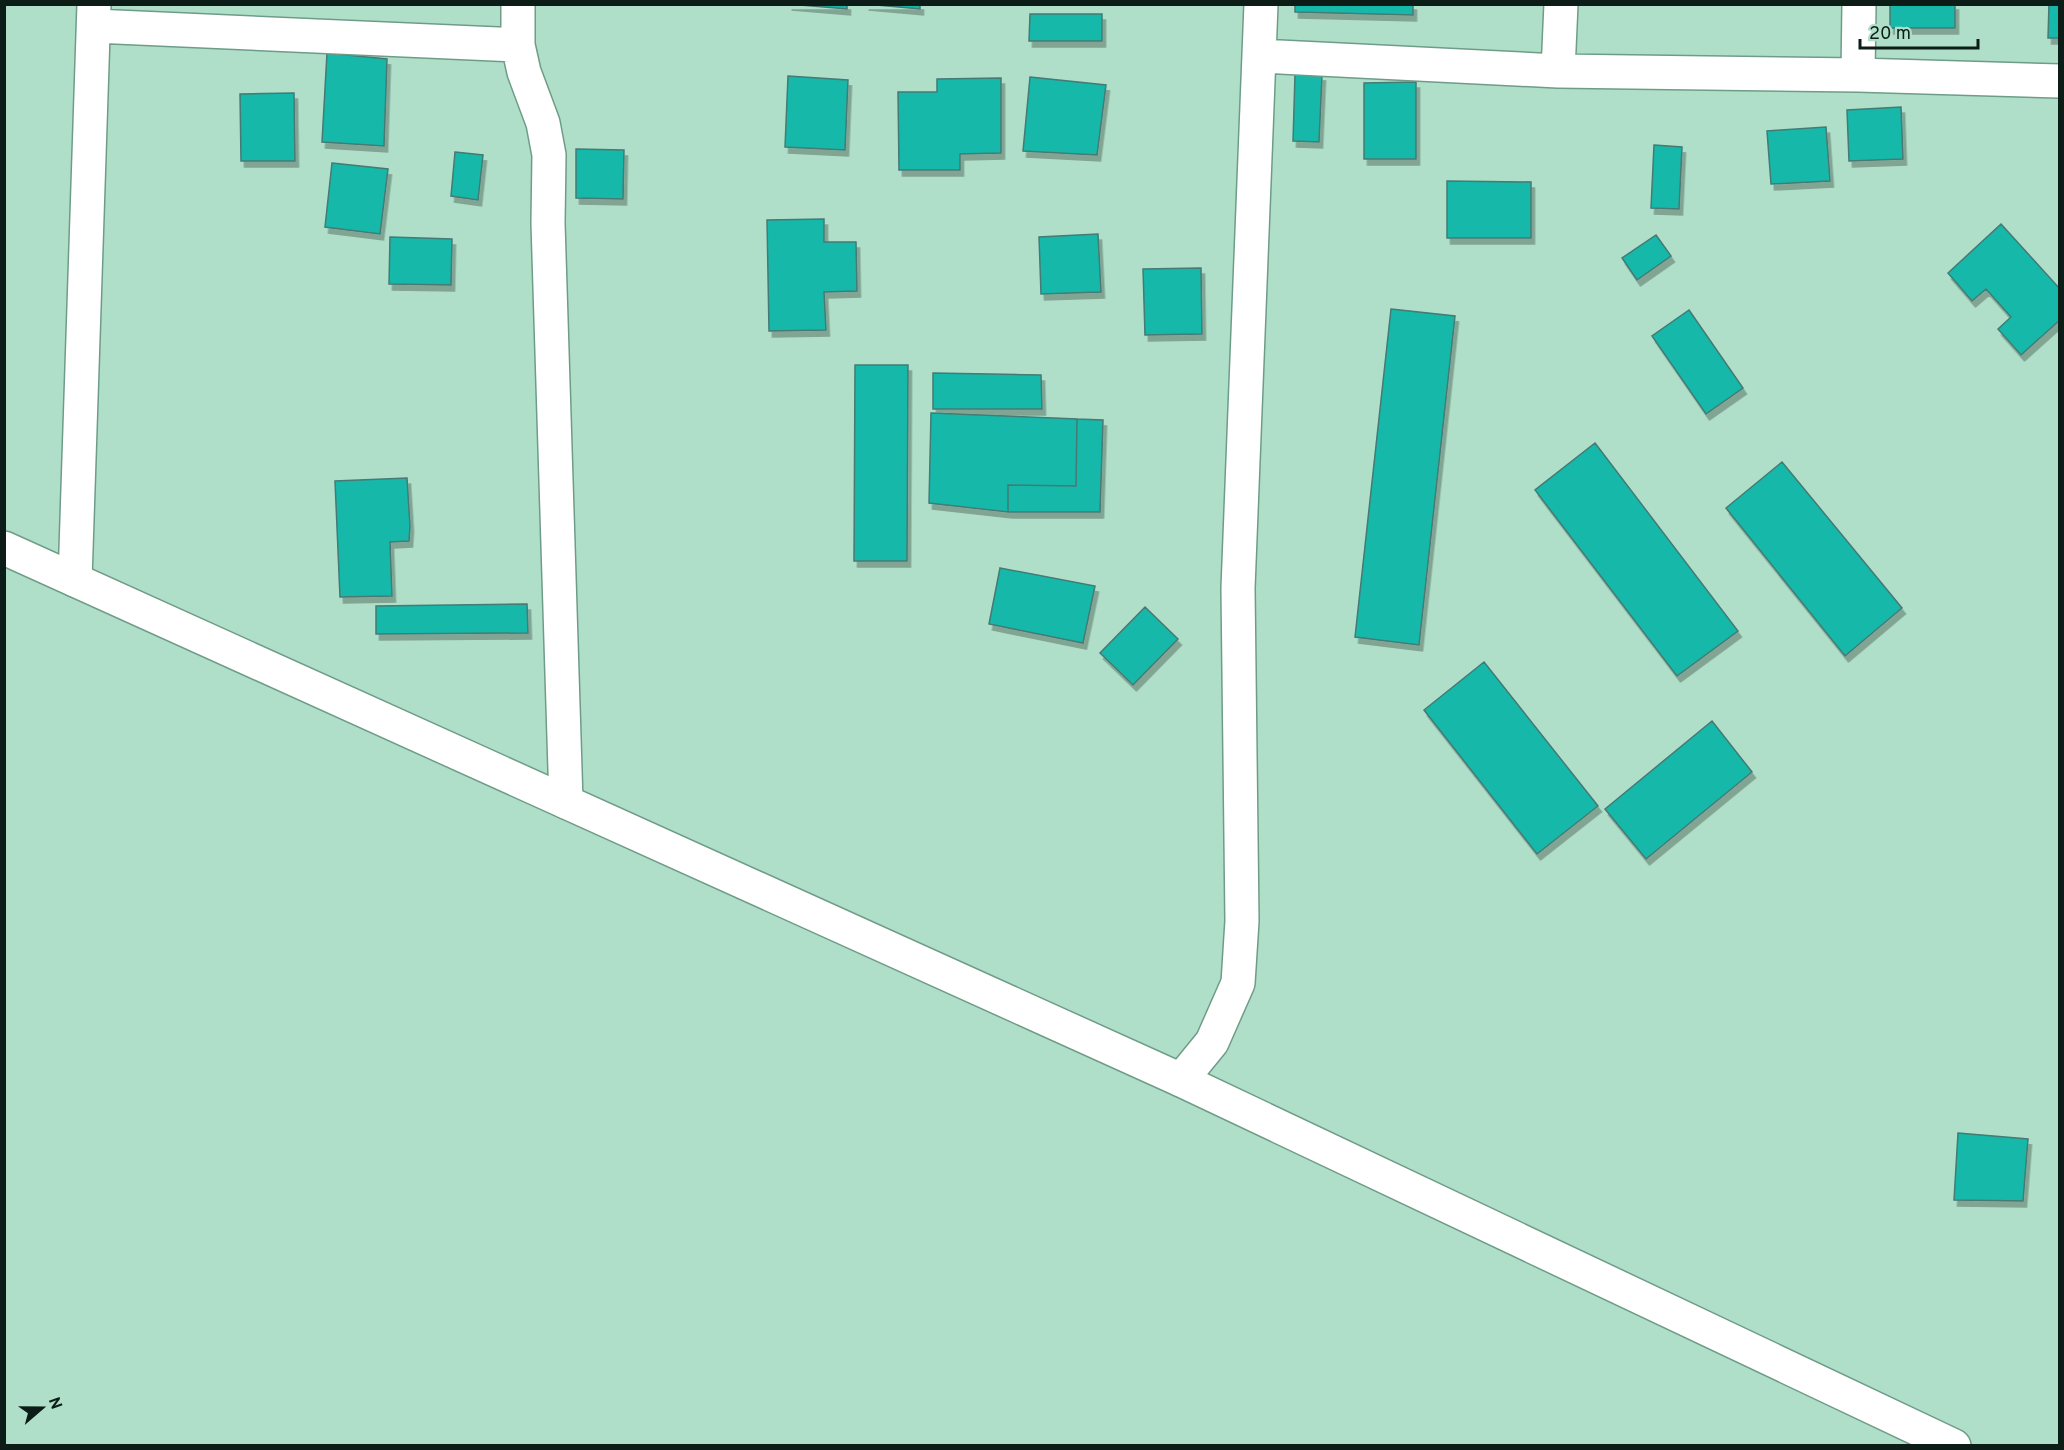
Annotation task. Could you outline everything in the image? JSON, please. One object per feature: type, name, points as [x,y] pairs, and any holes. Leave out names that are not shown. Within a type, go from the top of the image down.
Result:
[{"type":"street","points":[[518,4],[518,45],[524,72],[543,123],[549,155],[547,214],[566,802]]},
{"type":"street","points":[[1182,1080],[1212,1042],[1217,1032],[1238,982],[1241,942],[1239,588],[1261,4]]},
{"type":"street","points":[[1558,71],[1560,4]]},
{"type":"street","points":[[1858,75],[1859,4]]},
{"type":"street","points":[[75,580],[94,15],[518,45]]},
{"type":"street","points":[[1260,56],[1558,71],[1858,75],[2060,81]]},
{"type":"street","points":[[4,548],[1182,1080],[1954,1446]]},
{"type":"building","points":[[788,4],[847,4],[847,9]]},
{"type":"building","points":[[865,4],[920,4],[920,9]]},
{"type":"building","points":[[1295,4],[1413,4],[1413,15],[1295,12]]},
{"type":"building","points":[[1890,4],[1955,4],[1955,28],[1890,28]]},
{"type":"building","points":[[2049,4],[2060,4],[2060,38],[2048,38]]},
{"type":"building","points":[[1030,14],[1102,14],[1102,41],[1029,41]]},
{"type":"building","points":[[327,53],[387,59],[384,146],[322,142]]},
{"type":"building","points":[[1295,74],[1322,75],[1319,142],[1293,141]]},
{"type":"building","points":[[788,76],[848,80],[845,150],[785,147]]},
{"type":"building","points":[[1030,77],[1106,85],[1097,155],[1023,151]]},
{"type":"building","points":[[1001,78],[1001,153],[960,154],[960,170],[899,170],[898,92],[937,92],[937,79]]},
{"type":"building","points":[[1416,82],[1416,159],[1364,159],[1364,83]]},
{"type":"building","points":[[294,93],[295,161],[241,161],[240,94]]},
{"type":"building","points":[[1901,107],[1903,159],[1849,161],[1847,110]]},
{"type":"building","points":[[1826,127],[1830,181],[1771,184],[1767,131]]},
{"type":"building","points":[[1654,145],[1682,147],[1679,209],[1651,208]]},
{"type":"building","points":[[576,149],[624,150],[623,199],[576,198]]},
{"type":"building","points":[[455,152],[483,155],[478,200],[451,196]]},
{"type":"building","points":[[332,163],[388,169],[380,234],[325,227]]},
{"type":"building","points":[[1447,181],[1531,182],[1531,238],[1447,238]]},
{"type":"building","points":[[824,219],[824,242],[856,242],[857,291],[824,292],[826,330],[769,331],[767,220]]},
{"type":"building","points":[[2001,224],[2060,289],[2060,320],[2021,355],[1998,329],[2011,317],[1986,289],[1972,301],[1948,273]]},
{"type":"building","points":[[1098,234],[1101,292],[1041,294],[1039,237]]},
{"type":"building","points":[[1656,235],[1671,256],[1637,280],[1622,258]]},
{"type":"building","points":[[390,237],[452,239],[451,285],[389,284]]},
{"type":"building","points":[[1201,268],[1202,334],[1145,335],[1143,269]]},
{"type":"building","points":[[1391,309],[1455,316],[1419,645],[1355,637]]},
{"type":"building","points":[[1689,310],[1743,388],[1706,414],[1652,336]]},
{"type":"building","points":[[855,365],[908,365],[907,561],[854,561]]},
{"type":"building","points":[[933,373],[1041,375],[1042,409],[933,409]]},
{"type":"building","points":[[931,413],[1077,419],[1076,486],[1008,485],[1008,512],[929,503]]},
{"type":"building","points":[[1077,419],[1103,420],[1100,512],[1008,512],[1008,485],[1076,486]]},
{"type":"building","points":[[1595,443],[1738,631],[1677,676],[1535,490]]},
{"type":"building","points":[[1782,462],[1902,608],[1845,656],[1726,508]]},
{"type":"building","points":[[407,478],[409,541],[390,542],[392,596],[340,597],[335,481]]},
{"type":"building","points":[[1000,568],[1095,586],[1083,643],[989,624]]},
{"type":"building","points":[[527,604],[528,633],[376,634],[376,606]]},
{"type":"building","points":[[1145,607],[1178,639],[1133,685],[1100,653]]},
{"type":"building","points":[[1484,662],[1598,806],[1537,854],[1424,710]]},
{"type":"building","points":[[1712,721],[1752,772],[1646,859],[1605,809]]},
{"type":"building","points":[[1958,1133],[2028,1139],[2023,1201],[1954,1200]]}]
